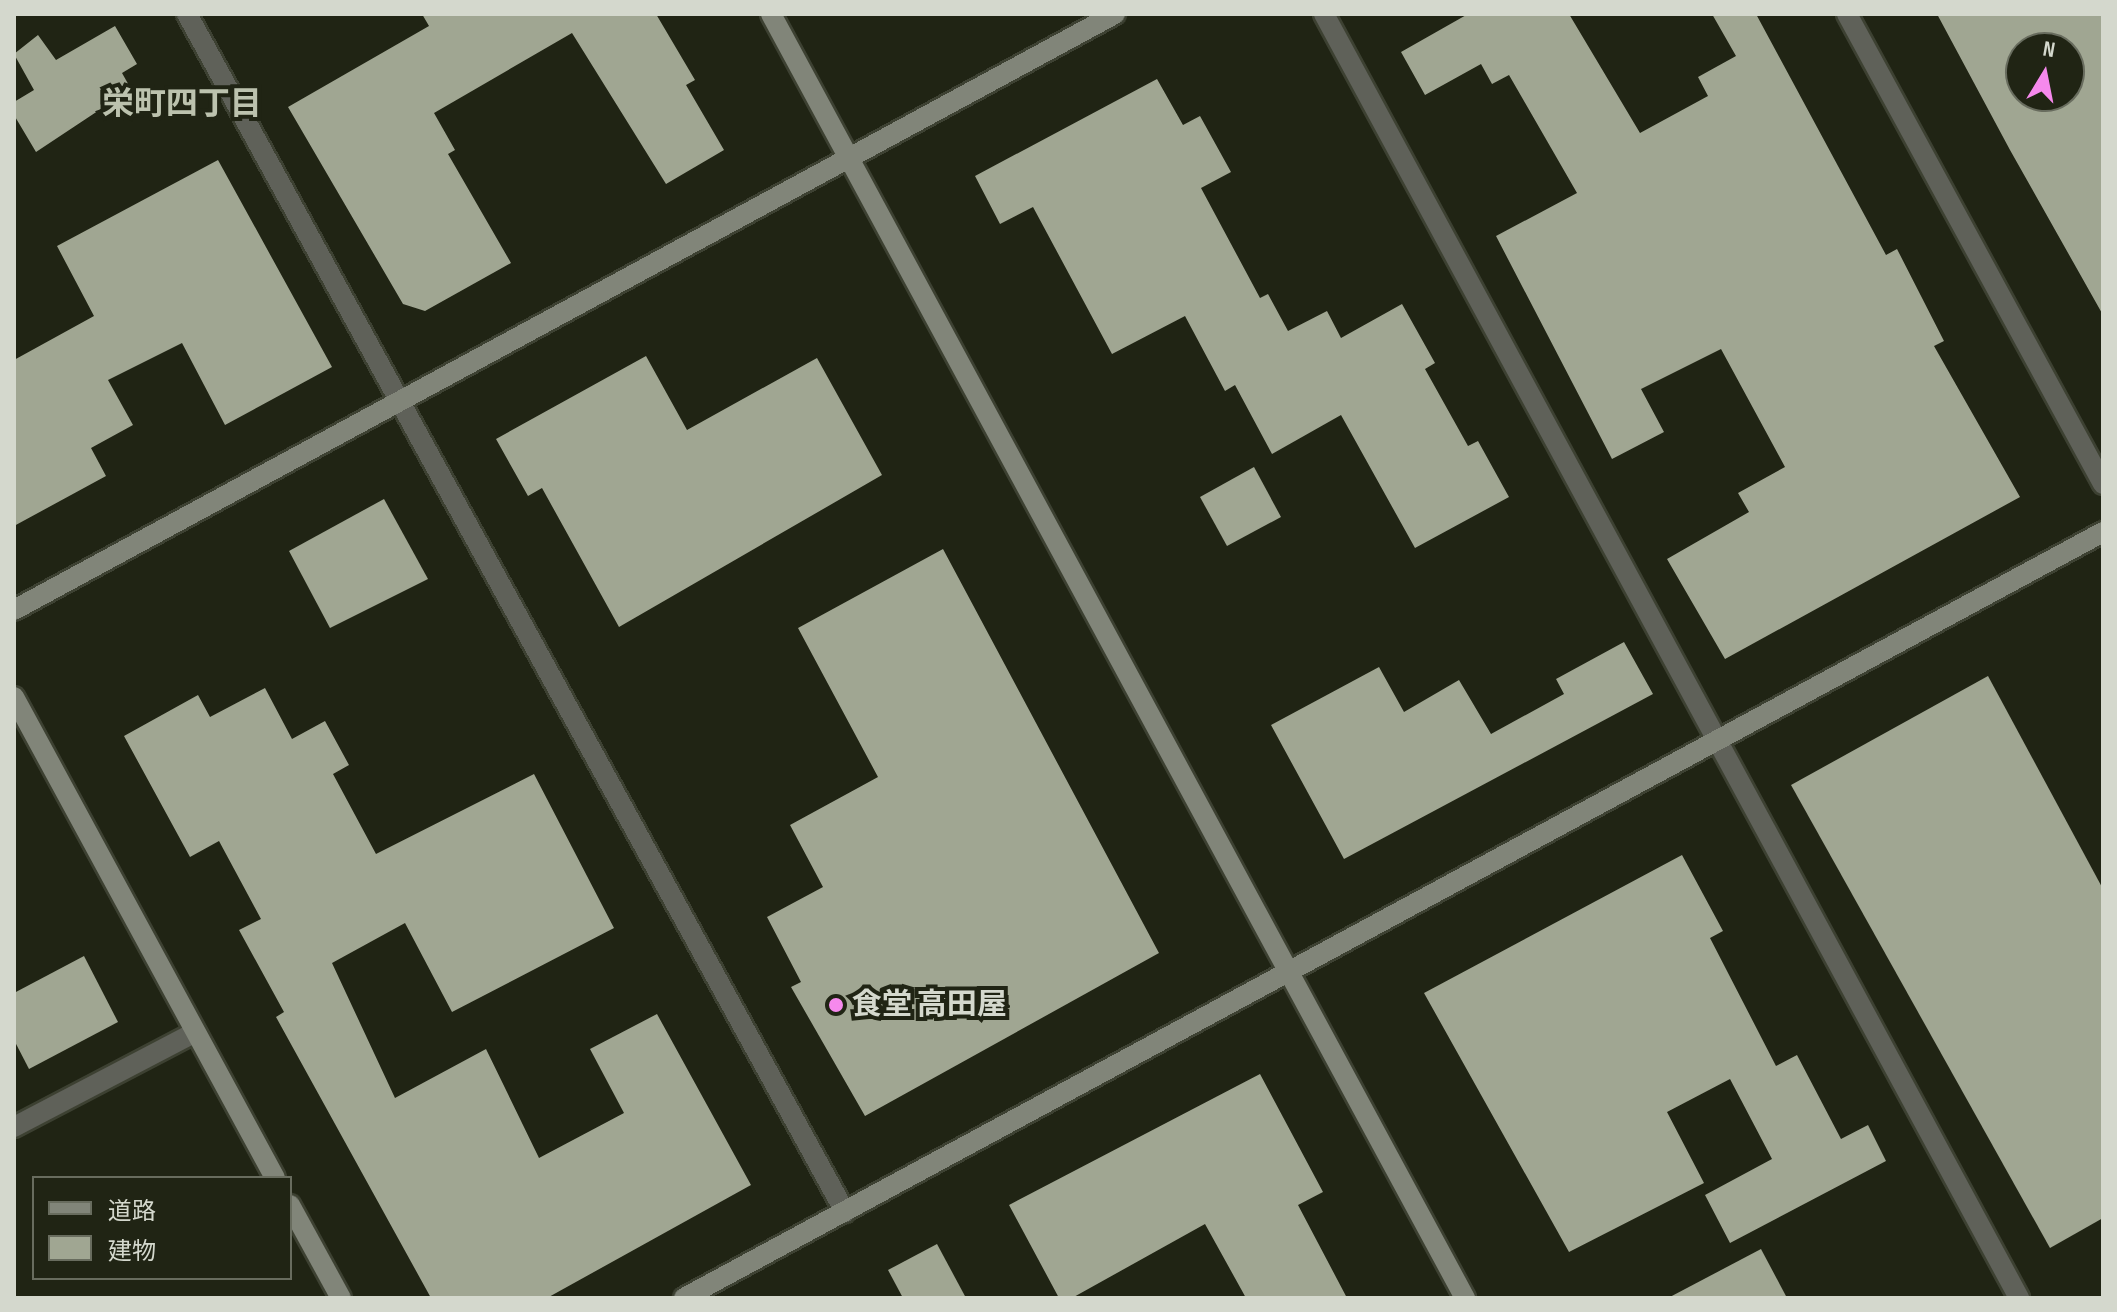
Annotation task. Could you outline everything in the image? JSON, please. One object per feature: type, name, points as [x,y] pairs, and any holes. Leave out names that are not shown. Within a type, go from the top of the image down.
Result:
[{"type":"street","points":[[187,14],[845,1212]]},
{"type":"street","points":[[771,14],[1465,1298]]},
{"type":"street","points":[[14,610],[1115,14]]},
{"type":"street","points":[[1324,14],[2019,1298]]},
{"type":"street","points":[[1847,14],[2103,484]]},
{"type":"street","points":[[684,1298],[2103,532]]},
{"type":"street","points":[[14,697],[274,1176]]},
{"type":"street","points":[[14,1127],[194,1033]]},
{"type":"street","points":[[292,1209],[341,1298]]},
{"type":"building","points":[[422,14],[656,14],[695,80],[686,85],[724,150],[666,184],[572,33],[434,113],[455,150],[448,154],[511,263],[425,311],[403,304],[288,107],[429,26]]},
{"type":"building","points":[[1468,14],[1569,14],[1640,133],[1708,96],[1698,77],[1736,56],[1712,14],[1756,14],[1886,255],[1897,249],[1944,341],[1934,346],[2020,497],[1725,659],[1667,559],[1749,512],[1738,493],[1785,467],[1721,349],[1641,389],[1664,432],[1612,459],[1496,236],[1577,193],[1509,75],[1492,84],[1481,64],[1425,95],[1401,52]]},
{"type":"building","points":[[1937,14],[2103,14],[2103,315],[2010,150]]},
{"type":"building","points":[[115,26],[137,64],[122,73],[131,89],[36,152],[14,115],[14,102],[34,90],[14,54],[38,35],[56,60]]},
{"type":"building","points":[[1157,79],[1183,125],[1200,116],[1231,172],[1201,188],[1260,298],[1268,294],[1288,331],[1327,311],[1341,338],[1402,304],[1435,363],[1425,369],[1468,446],[1478,441],[1509,497],[1415,548],[1341,415],[1272,454],[1235,385],[1225,391],[1185,316],[1112,354],[1033,207],[1000,224],[975,176]]},
{"type":"building","points":[[218,160],[332,367],[225,425],[182,343],[108,380],[133,425],[91,448],[106,476],[14,526],[14,360],[94,316],[57,246]]},
{"type":"building","points":[[646,356],[687,430],[817,358],[882,475],[619,627],[542,488],[528,496],[496,439]]},
{"type":"building","points":[[1254,467],[1281,517],[1227,546],[1200,497]]},
{"type":"building","points":[[384,499],[428,579],[330,628],[289,551]]},
{"type":"building","points":[[943,549],[1159,953],[865,1116],[791,987],[801,982],[767,917],[823,887],[790,825],[878,777],[798,628]]},
{"type":"building","points":[[1624,642],[1653,694],[1344,859],[1271,725],[1379,667],[1404,712],[1459,680],[1491,734],[1564,694],[1556,679]]},
{"type":"building","points":[[1988,676],[2103,889],[2103,1218],[2050,1248],[1791,785]]},
{"type":"building","points":[[265,688],[292,739],[325,721],[349,765],[333,774],[376,854],[534,774],[614,928],[452,1012],[405,923],[332,963],[395,1098],[486,1049],[539,1158],[624,1113],[590,1049],[657,1014],[751,1185],[547,1298],[431,1298],[276,1017],[284,1012],[239,930],[261,919],[219,841],[190,857],[124,736],[198,695],[210,717]]},
{"type":"building","points":[[1682,855],[1723,931],[1710,938],[1776,1066],[1797,1055],[1841,1139],[1868,1125],[1886,1161],[1730,1243],[1705,1195],[1772,1159],[1730,1079],[1667,1112],[1704,1183],[1569,1252],[1424,993]]},
{"type":"building","points":[[84,956],[118,1022],[29,1069],[14,1040],[14,993]]},
{"type":"building","points":[[1260,1074],[1323,1192],[1298,1205],[1347,1298],[1246,1298],[1205,1224],[1072,1298],[1059,1298],[1009,1205]]},
{"type":"building","points":[[937,1244],[966,1298],[903,1298],[888,1270]]},
{"type":"building","points":[[1761,1249],[1787,1298],[1668,1298]]},
{"type":"place","name":"食堂 高田屋","points":[[836,1005]]},
{"type":"district","name":"栄町四丁目","points":[[182,105]]}]
